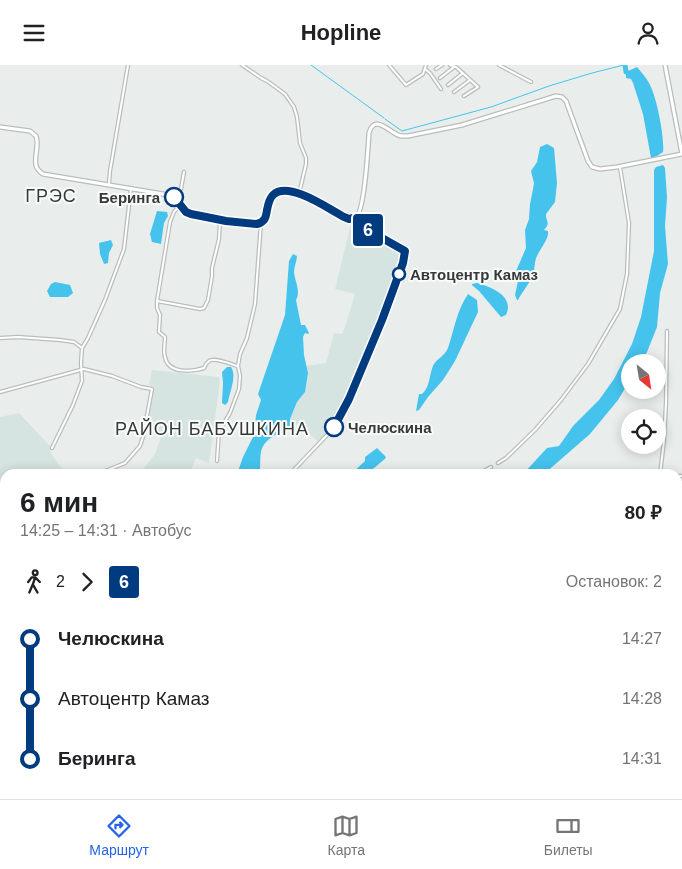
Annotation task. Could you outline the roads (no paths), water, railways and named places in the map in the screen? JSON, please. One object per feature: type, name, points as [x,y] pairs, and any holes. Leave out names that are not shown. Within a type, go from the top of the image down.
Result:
[{"type":"street","points":[[109,184],[128,65]]},
{"type":"street","points":[[242,65],[285,94],[294,107],[300,143],[306,158],[299,193]]},
{"type":"street","points":[[389,65],[406,85],[423,74],[426,65]]},
{"type":"street","points":[[436,69],[442,65]]},
{"type":"street","points":[[450,65],[463,73],[478,87],[464,96]]},
{"type":"street","points":[[499,65],[531,82]]},
{"type":"street","points":[[217,461],[219,431],[230,413],[239,389],[240,376],[238,366],[240,354],[247,338],[255,304],[261,223],[266,217],[269,201],[272,196],[277,192],[284,191],[299,193],[344,217],[349,219],[356,217],[364,195],[369,133],[370,127],[374,124],[383,125],[396,135],[408,136],[462,125],[556,96],[562,97],[566,101],[588,161],[592,167],[600,169],[620,167],[682,154],[665,65]]},
{"type":"street","points":[[440,78],[454,67]]},
{"type":"street","points":[[424,69],[430,73],[442,89]]},
{"type":"street","points":[[448,85],[463,73]]},
{"type":"street","points":[[454,92],[470,80]]},
{"type":"street","points":[[0,127],[25,130],[36,136],[38,143],[35,166],[40,173],[169,195],[175,197],[186,212],[191,214],[220,220],[261,223]]},
{"type":"street","points":[[498,463],[506,458],[535,430],[561,400],[588,364],[620,309],[628,273],[629,223],[620,167]]},
{"type":"street","points":[[175,197],[181,189],[184,172]]},
{"type":"street","points":[[52,448],[76,399],[82,381],[80,363],[82,348],[88,339],[105,300],[124,249],[132,188]]},
{"type":"street","points":[[181,204],[170,222],[156,307],[160,315],[159,331],[165,337],[165,358],[169,365],[175,369],[188,371],[202,369],[212,359],[238,366]]},
{"type":"street","points":[[157,301],[200,309],[204,308],[208,300],[220,220]]},
{"type":"street","points":[[295,469],[327,435],[346,405],[385,312],[403,263],[405,251]]},
{"type":"street","points":[[659,469],[664,441],[667,331]]},
{"type":"street","points":[[0,338],[60,339],[74,342],[82,348]]},
{"type":"street","points":[[0,392],[81,369],[96,371],[152,389],[140,446],[126,463],[111,469]]},
{"type":"water","points":[[637,67],[652,89],[661,127],[663,152],[651,158],[643,114],[633,83],[631,79],[626,78],[626,72]]},
{"type":"water","points":[[547,144],[554,148],[557,183],[555,202],[546,214],[548,224],[544,230],[548,231],[548,234],[536,258],[533,275],[517,300],[515,295],[518,281],[516,271],[526,248],[525,230],[529,219],[534,183],[531,171],[537,162],[540,147]]},
{"type":"water","points":[[663,165],[665,168],[667,197],[665,226],[668,264],[660,293],[657,327],[647,352],[646,354],[627,354],[641,317],[654,251],[654,170],[656,167]]},
{"type":"water","points":[[157,211],[167,212],[168,216],[164,223],[161,244],[152,242],[150,234]]},
{"type":"water","points":[[111,240],[113,245],[109,253],[108,263],[104,264],[100,254],[99,243]]},
{"type":"water","points":[[293,254],[297,256],[294,272],[298,290],[296,300],[301,325],[305,325],[309,333],[305,333],[303,337],[308,373],[305,392],[297,402],[290,419],[291,424],[289,428],[272,437],[264,445],[261,453],[260,469],[239,469],[254,435],[256,415],[261,400],[258,394],[285,315],[289,261]]},
{"type":"water","points":[[55,282],[70,285],[73,293],[68,297],[50,297],[47,291],[51,284]]},
{"type":"water","points":[[477,283],[500,293],[507,303],[506,315],[501,317],[472,285]]},
{"type":"water","points":[[468,294],[477,300],[478,312],[455,361],[443,380],[419,410],[416,411],[419,394],[425,391],[433,366],[448,348],[458,313]]},
{"type":"water","points":[[621,365],[621,395],[590,434],[550,469],[528,469],[547,448],[559,446],[573,426],[599,400]]},
{"type":"water","points":[[227,367],[231,367],[233,371],[233,379],[228,402],[225,405],[222,403],[222,372]]},
{"type":"water","points":[[377,448],[386,458],[373,469],[356,469],[365,461],[365,457]]},
{"type":"waterway","points":[[311,65],[384,118]]},
{"type":"waterway","points":[[385,119],[402,131],[491,107],[549,86],[624,65]]},
{"type":"waterway","points":[[625,65],[626,72],[631,74]]},
{"type":"place","name":"Беринга","points":[[174,197]]},
{"type":"place","name":"Автоцентр Камаз","points":[[399,274]]},
{"type":"place","name":"Челюскина","points":[[334,427]]},
{"type":"district","name":"ГРЭС","points":[[51,196]]},
{"type":"district","name":"РАЙОН БАБУШКИНА","points":[[212,429]]}]
